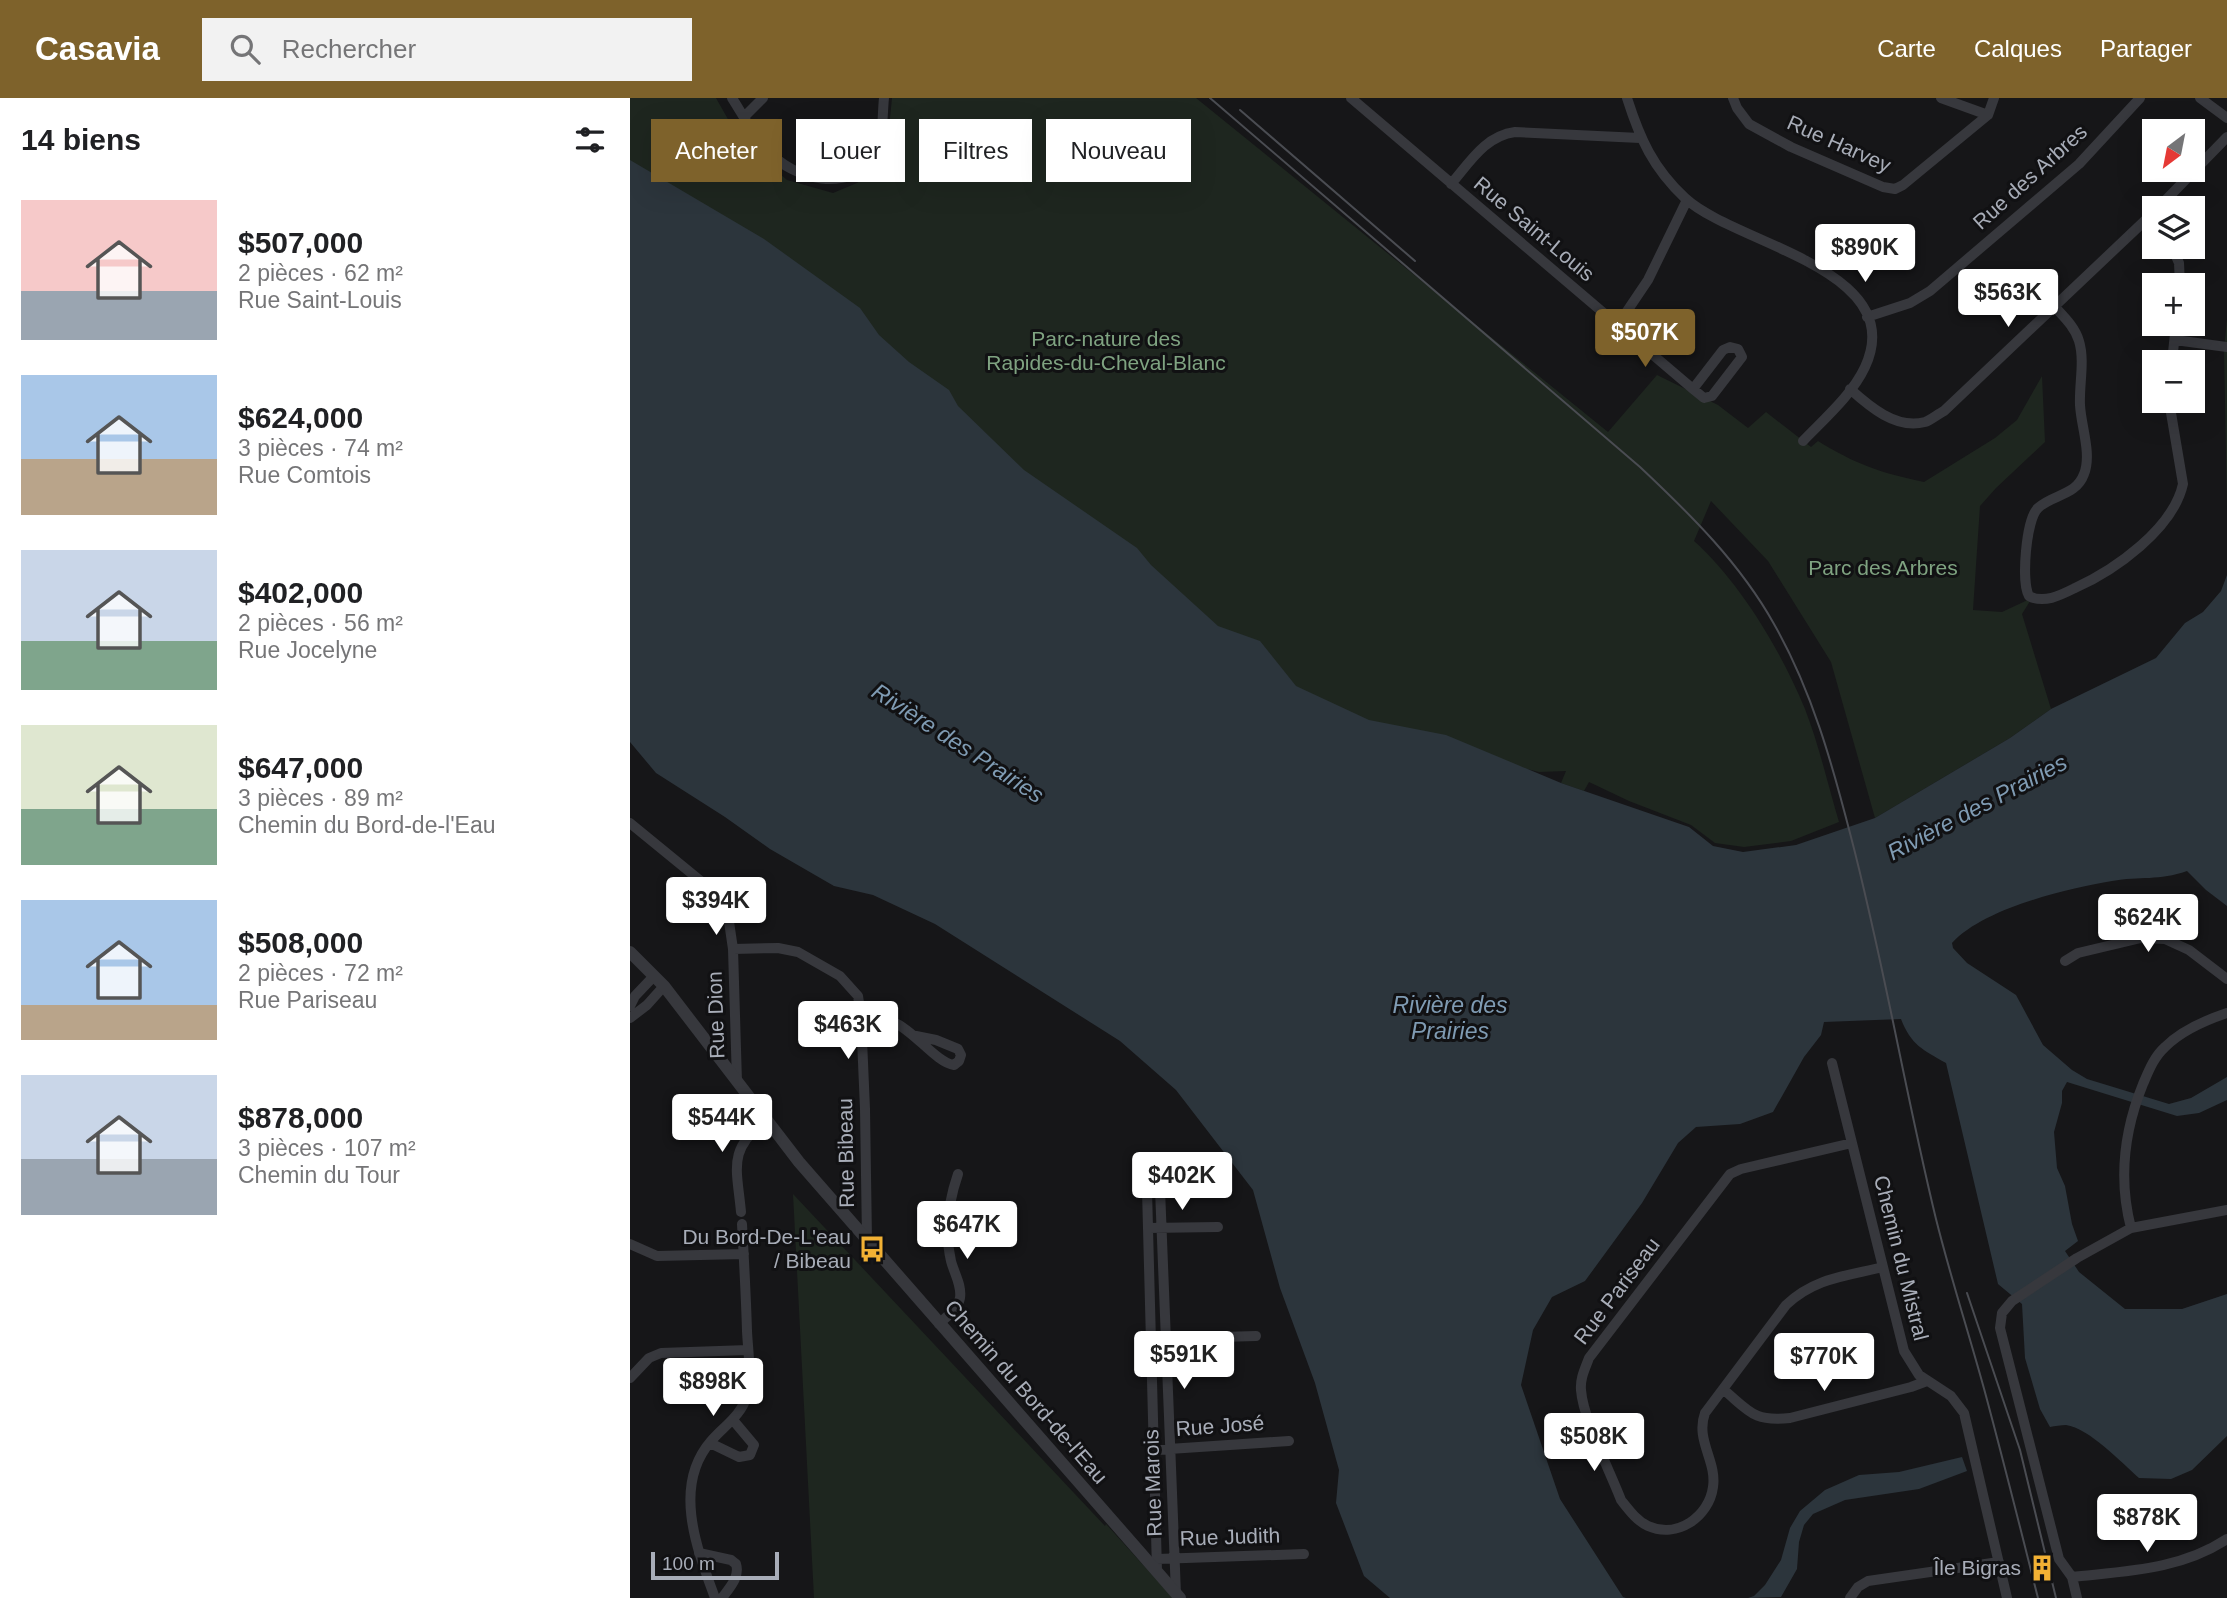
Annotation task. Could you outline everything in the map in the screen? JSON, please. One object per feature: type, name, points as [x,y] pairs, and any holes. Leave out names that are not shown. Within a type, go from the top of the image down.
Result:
[{"type":"street","points":[[732,98],[768,152],[787,167],[837,180],[866,165],[874,156],[880,141],[884,98]]},
{"type":"street","points":[[744,117],[762,98]]},
{"type":"street","name":"Rue Saint-Louis","points":[[1351,98],[1693,389]]},
{"type":"street","points":[[1627,98],[1640,138],[1660,170],[1687,200],[1727,224],[1832,275],[1849,288],[1860,302],[1872,336],[1864,368],[1850,390],[1803,441]]},
{"type":"street","name":"Rue Harvey","points":[[1733,98],[1749,124],[1858,177],[1895,189],[1988,115]]},
{"type":"street","points":[[1941,98],[1988,115],[1994,98]]},
{"type":"street","name":"Rue des Arbres","points":[[1867,317],[1910,303],[1930,292],[2079,163],[2140,98]]},
{"type":"street","points":[[2200,98],[2227,118]]},
{"type":"street","points":[[1451,184],[1489,140],[1502,134],[1515,132],[1640,138]]},
{"type":"street","points":[[2172,196],[2227,137]]},
{"type":"street","points":[[1617,326],[1648,280],[1687,200]]},
{"type":"street","points":[[1850,390],[1890,418],[1924,422],[1944,411],[2142,226]]},
{"type":"street","points":[[2054,306],[2076,332],[2080,343],[2080,404],[2087,464],[2080,483],[2073,490],[2039,506],[2031,518],[2025,575],[2025,587],[2029,596],[2038,599],[2059,596],[2103,575],[2116,567],[2165,519],[2180,496],[2183,484],[2171,413]]},
{"type":"street","points":[[2174,350],[2175,336]]},
{"type":"street","points":[[2175,340],[2227,347]]},
{"type":"street","points":[[1730,347],[1738,349],[1742,357],[1712,396],[1704,398],[1693,389],[1723,350],[1730,347]]},
{"type":"street","name":"Rue Dion","points":[[630,823],[713,891],[729,915],[733,949],[737,1082]]},
{"type":"street","points":[[2065,961],[2078,953],[2141,938],[2165,939],[2189,950],[2227,979]]},
{"type":"street","name":"Rue Bibeau","points":[[733,949],[778,948],[798,952],[840,976],[858,996],[861,1016],[867,1240]]},
{"type":"street","name":"Chemin du Bord-de-l'Eau","points":[[630,952],[664,986],[766,1120],[867,1240],[939,1324],[1157,1565],[1178,1596]]},
{"type":"street","points":[[630,1006],[635,996],[654,976]]},
{"type":"street","points":[[630,1018],[647,1005],[664,986]]},
{"type":"street","points":[[2131,1227],[2126,1209],[2124,1148],[2132,1114],[2151,1065],[2164,1048],[2180,1035],[2227,1013]]},
{"type":"street","points":[[861,1016],[894,1023],[915,1036]]},
{"type":"street","name":"Chemin du Mistral","points":[[1832,1063],[1904,1351],[1910,1364],[1927,1381],[1951,1396],[1964,1413],[2007,1598]]},
{"type":"street","points":[[741,1212],[737,1152],[747,1136],[766,1120]]},
{"type":"street","name":"Rue Pariseau","points":[[1852,1143],[1741,1168],[1730,1174],[1589,1358],[1581,1388],[1583,1406],[1621,1500],[1630,1512],[1647,1526],[1672,1530],[1689,1524],[1701,1515],[1710,1501],[1714,1474],[1701,1434],[1705,1413],[1786,1305],[1800,1291],[1818,1282],[1883,1267]]},
{"type":"street","points":[[939,1324],[957,1306],[960,1298],[947,1238],[947,1214],[958,1174]]},
{"type":"street","name":"Rue Marois","points":[[1157,1565],[1147,1190],[1149,1183],[1153,1181],[1158,1182],[1160,1189],[1178,1596]]},
{"type":"street","points":[[2077,1598],[2072,1577],[2059,1559],[2000,1328],[2002,1313],[2012,1301],[2077,1258],[2131,1227],[2227,1210]]},
{"type":"street","points":[[715,1598],[699,1553],[690,1508],[693,1474],[710,1443],[733,1420],[747,1393],[748,1350],[742,1224]]},
{"type":"street","points":[[1148,1228],[1218,1227]]},
{"type":"street","points":[[630,1244],[657,1256],[744,1254]]},
{"type":"street","points":[[1151,1339],[1255,1336]]},
{"type":"street","points":[[630,1378],[649,1357],[661,1353],[748,1350]]},
{"type":"street","points":[[1724,1391],[1751,1413],[1761,1419],[1772,1420],[1898,1391],[1927,1381]]},
{"type":"street","points":[[710,1443],[739,1457],[750,1455],[754,1445],[733,1420]]},
{"type":"street","name":"Rue José","points":[[1154,1450],[1289,1441]]},
{"type":"street","points":[[2072,1577],[2159,1567],[2209,1549],[2227,1539]]},
{"type":"street","points":[[699,1553],[736,1564],[738,1571],[735,1580],[722,1598]]},
{"type":"street","name":"Rue Judith","points":[[1157,1565],[1175,1558],[1304,1555]]},
{"type":"street","points":[[1850,1598],[1858,1587],[1868,1581],[1999,1562]]},
{"type":"green space","name":"Parc-nature des Rapides-du-Cheval-Blanc","points":[[630,98],[716,98],[728,119],[651,119],[651,182],[782,182],[782,176],[787,180],[833,193],[858,182],[905,182],[905,119],[890,119],[892,98],[1196,98],[1608,432],[1657,375],[1718,405],[1748,428],[1766,412],[1811,447],[1818,441],[1869,467],[1924,482],[1995,438],[2017,420],[2042,376],[2045,442],[1980,506],[1973,610],[2002,612],[2032,598],[2022,614],[2051,709],[2010,738],[1875,818],[1831,662],[1768,561],[1711,501],[1694,541],[1743,597],[1784,664],[1810,723],[1839,822],[1791,841],[1744,847],[1715,843],[1691,825],[1589,782],[1584,791],[1561,783],[1566,771],[1539,772],[1464,753],[1307,799],[630,329]]},
{"type":"green space","points":[[2227,319],[2227,509],[2224,349]]},
{"type":"green space","points":[[793,1194],[1105,1526],[1106,1524],[1173,1598],[814,1598]]},
{"type":"water","name":"Rivière des Prairies","points":[[630,160],[651,172],[651,182],[667,182],[764,239],[860,308],[879,335],[909,362],[949,390],[958,406],[1024,470],[1137,548],[1151,565],[1218,626],[1260,641],[1296,686],[1369,720],[1446,735],[1561,783],[1689,827],[1713,846],[1743,852],[1796,845],[1875,818],[2010,738],[2051,709],[2156,658],[2185,623],[2203,612],[2221,591],[2227,575],[2227,906],[2187,871],[2093,885],[2027,902],[1984,920],[1952,943],[1953,948],[1967,963],[2016,995],[2043,1045],[2087,1079],[2169,1104],[2191,1098],[2227,1077],[2227,1100],[2199,1113],[2177,1116],[2067,1082],[2062,1091],[2062,1103],[2054,1132],[2057,1168],[2065,1186],[2078,1241],[2065,1251],[2079,1272],[2125,1309],[2182,1309],[2227,1294],[2227,1436],[2192,1470],[2171,1479],[2139,1478],[2085,1432],[2066,1425],[2050,1427],[2040,1409],[2025,1358],[2022,1304],[1998,1284],[1946,1063],[1919,1046],[1909,1035],[1901,1019],[1824,1022],[1821,1035],[1804,1057],[1773,1112],[1740,1124],[1696,1127],[1678,1143],[1642,1203],[1585,1281],[1552,1297],[1533,1330],[1521,1385],[1560,1499],[1626,1598],[1390,1598],[1364,1576],[1336,1503],[1339,1470],[1315,1383],[1280,1288],[1253,1190],[1176,1090],[1120,1041],[935,924],[873,895],[834,886],[770,849],[656,773],[630,742]]},
{"type":"water","points":[[1962,1457],[1967,1471],[1919,1489],[1845,1500],[1813,1514],[1804,1525],[1799,1542],[1797,1569],[1781,1597],[1748,1598],[1765,1585],[1781,1560],[1790,1528],[1800,1511],[1825,1490],[1859,1475],[1899,1472]]},
{"type":"tram line","points":[[1210,98],[1640,467],[1730,560],[1774,624],[1810,701],[1844,809],[1874,932],[1936,1219],[1986,1396],[2038,1598]]},
{"type":"tram line","points":[[1240,110],[1415,261]]},
{"type":"tram line","points":[[1967,1293],[2020,1450],[2056,1598]]},
{"type":"place","name":"Du Bord-De-L'eau / Bibeau","points":[[872,1249]]},
{"type":"place","name":"Île Bigras","points":[[2042,1568]]},
{"type":"park label","name":"Parc des Arbres","points":[[1883,568]]}]
